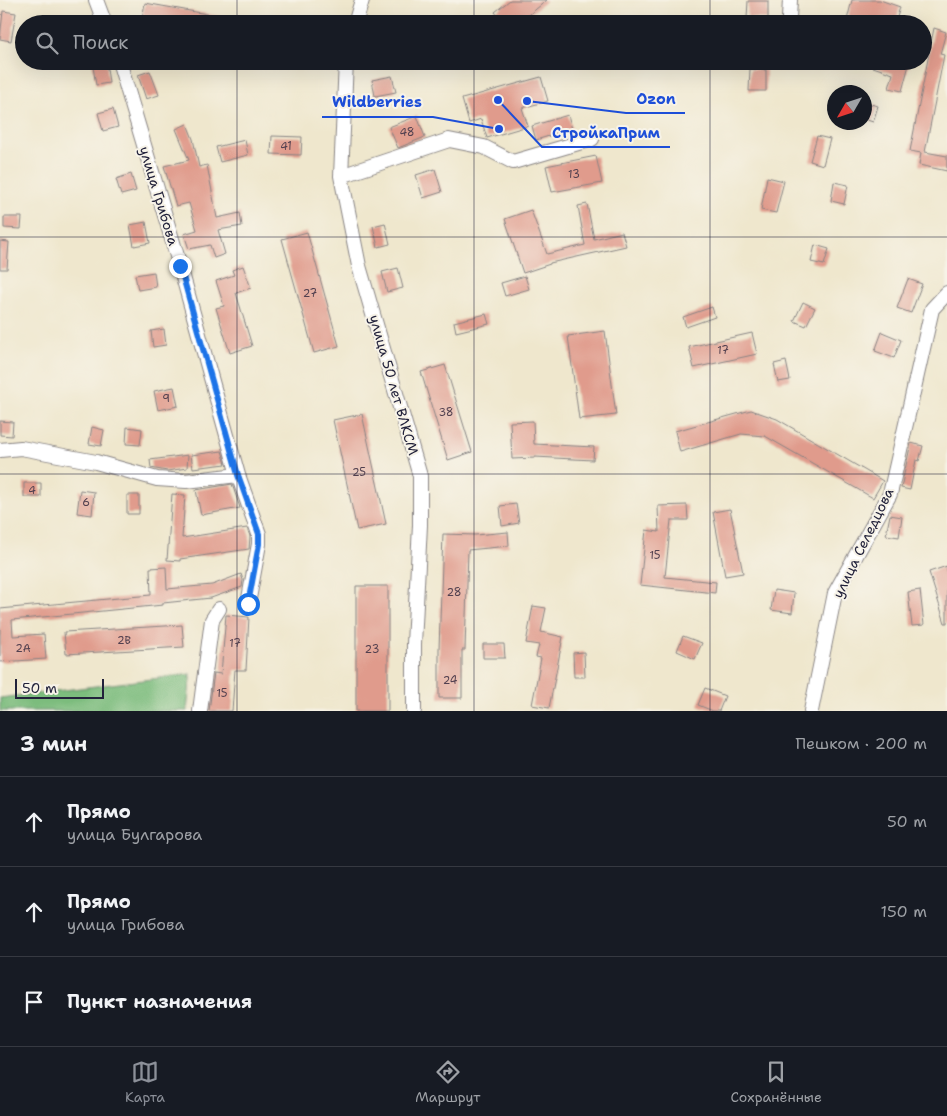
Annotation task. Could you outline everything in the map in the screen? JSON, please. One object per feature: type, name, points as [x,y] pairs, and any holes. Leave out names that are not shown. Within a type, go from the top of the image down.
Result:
[{"type":"street","points":[[96,0],[102,15]]},
{"type":"street","points":[[358,15],[362,0]]},
{"type":"street","points":[[789,15],[790,0]]},
{"type":"street","name":"улица Грибова","points":[[122,70],[180,266],[238,475],[259,534],[259,544],[248,604]]},
{"type":"street","name":"улица 50 лет ВЛКСМ","points":[[346,70],[341,176],[359,266],[420,476],[420,525],[414,644],[414,711]]},
{"type":"street","points":[[341,176],[449,140],[484,147],[513,162],[592,139]]},
{"type":"street","name":"улица Селедцова","points":[[811,711],[835,593],[890,494],[932,308],[947,293]]},
{"type":"street","points":[[0,450],[21,448],[96,462],[157,479],[186,481],[238,475]]},
{"type":"street","points":[[200,711],[212,620],[219,609]]},
{"type":"green space","points":[[191,674],[187,711],[0,711],[0,698]]},
{"type":"building","points":[[510,0],[547,0],[529,15],[497,15],[495,12]]},
{"type":"building","points":[[852,0],[880,0],[900,7],[898,15],[848,15]]},
{"type":"building","points":[[748,1],[768,1],[768,15],[747,15]]},
{"type":"building","points":[[145,3],[212,15],[143,15]]},
{"type":"building","points":[[3,11],[16,13],[11,41],[0,39]]},
{"type":"building","points":[[934,28],[946,32],[940,54],[944,55],[925,152],[947,156],[947,171],[919,165],[921,153],[910,151],[926,70],[932,70],[932,38]]},
{"type":"building","points":[[94,70],[107,70],[109,83],[96,85]]},
{"type":"building","points":[[750,70],[766,70],[766,91],[749,91]]},
{"type":"building","points":[[882,70],[908,70],[902,91],[889,88],[893,74]]},
{"type":"building","points":[[150,71],[159,95],[146,99],[138,75]]},
{"type":"building","points":[[392,76],[396,92],[375,96],[372,80]]},
{"type":"building","points":[[541,77],[548,101],[522,108],[528,126],[487,138],[481,119],[469,123],[462,99]]},
{"type":"building","points":[[872,104],[878,106],[872,122]]},
{"type":"building","points":[[113,109],[118,127],[103,131],[98,113]]},
{"type":"building","points":[[568,115],[572,129],[536,140],[532,126]]},
{"type":"building","points":[[417,116],[425,137],[398,148],[389,127]]},
{"type":"building","points":[[187,124],[193,139],[199,167],[207,165],[217,218],[240,213],[242,226],[218,230],[225,254],[214,258],[210,245],[189,249],[184,234],[197,230],[189,203],[176,206],[164,166],[189,160],[176,129]]},
{"type":"building","points":[[272,136],[302,137],[301,155],[271,154]]},
{"type":"building","points":[[817,136],[830,139],[823,165],[810,161]]},
{"type":"building","points":[[245,140],[248,155],[220,162],[216,147]]},
{"type":"building","points":[[596,156],[602,183],[552,192],[546,166]]},
{"type":"building","points":[[435,169],[442,192],[423,198],[416,175]]},
{"type":"building","points":[[131,174],[136,191],[121,195],[116,179]]},
{"type":"building","points":[[767,177],[784,181],[776,213],[761,210]]},
{"type":"building","points":[[834,182],[848,185],[844,204],[831,201]]},
{"type":"building","points":[[587,204],[594,239],[622,232],[626,246],[550,263],[523,273],[505,219],[531,210],[547,254],[585,245],[578,206]]},
{"type":"building","points":[[4,217],[22,217],[21,229],[4,228]]},
{"type":"building","points":[[146,222],[150,243],[134,246],[130,225]]},
{"type":"building","points":[[385,223],[390,244],[378,247],[373,226]]},
{"type":"building","points":[[307,232],[339,346],[314,353],[282,239]]},
{"type":"building","points":[[0,241],[9,242],[7,269],[0,269]]},
{"type":"building","points":[[815,245],[829,249],[824,265],[811,262]]},
{"type":"building","points":[[243,266],[251,288],[236,293],[252,346],[230,353],[216,308],[224,306],[216,281],[234,275],[232,270]]},
{"type":"building","points":[[398,268],[403,288],[387,292],[382,272]]},
{"type":"building","points":[[154,272],[156,287],[138,290],[135,275]]},
{"type":"building","points":[[525,276],[529,289],[505,296],[501,283]]},
{"type":"building","points":[[908,279],[922,284],[911,313],[897,308]]},
{"type":"building","points":[[803,302],[815,308],[806,326],[794,321]]},
{"type":"building","points":[[712,307],[715,317],[686,327],[683,317]]},
{"type":"building","points":[[486,314],[489,324],[456,332],[454,322]]},
{"type":"building","points":[[164,329],[166,345],[153,347],[151,331]]},
{"type":"building","points":[[605,331],[616,415],[579,419],[568,336]]},
{"type":"building","points":[[882,332],[901,340],[894,358],[875,351]]},
{"type":"building","points":[[752,333],[757,354],[694,368],[689,347]]},
{"type":"building","points":[[786,361],[790,380],[778,382],[774,364]]},
{"type":"building","points":[[445,365],[472,452],[448,460],[421,372]]},
{"type":"building","points":[[174,387],[178,406],[158,410],[154,391]]},
{"type":"building","points":[[751,410],[777,419],[883,481],[873,498],[765,436],[741,434],[680,452],[675,431]]},
{"type":"building","points":[[362,414],[386,524],[357,530],[333,420]]},
{"type":"building","points":[[0,421],[13,422],[12,436],[0,435]]},
{"type":"building","points":[[533,421],[534,444],[594,447],[593,460],[535,457],[512,459],[510,422]]},
{"type":"building","points":[[92,427],[104,430],[101,446],[89,444]]},
{"type":"building","points":[[127,427],[142,429],[140,445],[126,444]]},
{"type":"building","points":[[911,443],[923,446],[919,461],[916,460],[910,490],[901,488]]},
{"type":"building","points":[[222,451],[226,464],[193,468],[191,455]]},
{"type":"building","points":[[188,455],[187,468],[167,471],[151,468],[150,460]]},
{"type":"building","points":[[24,483],[41,483],[41,497],[24,497]]},
{"type":"building","points":[[232,484],[240,508],[201,515],[196,490]]},
{"type":"building","points":[[80,490],[94,492],[92,515],[77,513]]},
{"type":"building","points":[[172,494],[185,495],[182,538],[247,528],[250,536],[249,549],[180,559],[180,561],[167,560]]},
{"type":"building","points":[[127,495],[139,495],[139,514],[127,514]]},
{"type":"building","points":[[516,504],[519,523],[502,526],[500,506]]},
{"type":"building","points":[[687,505],[688,520],[671,520],[665,577],[716,582],[715,593],[640,585],[646,530],[659,532],[658,506]]},
{"type":"building","points":[[730,509],[743,573],[725,576],[713,512]]},
{"type":"building","points":[[890,515],[902,517],[899,537],[886,535]]},
{"type":"building","points":[[508,532],[509,546],[468,550],[465,650],[462,650],[462,698],[439,698],[443,534],[475,535]]},
{"type":"building","points":[[947,566],[947,623],[945,623],[929,572]]},
{"type":"building","points":[[166,567],[167,589],[212,585],[241,574],[243,580],[242,587],[211,598],[163,603],[163,605],[12,620],[13,636],[44,634],[46,659],[0,662],[0,609],[151,595],[150,568]]},
{"type":"building","points":[[356,586],[388,586],[388,711],[356,711]]},
{"type":"building","points":[[774,590],[794,593],[792,613],[771,610]]},
{"type":"building","points":[[920,590],[924,625],[912,626],[908,592]]},
{"type":"building","points":[[533,606],[546,608],[541,632],[563,637],[549,708],[532,705],[541,658],[536,657],[539,645],[526,643]]},
{"type":"building","points":[[226,615],[249,617],[246,670],[235,670],[232,711],[209,711],[214,673],[221,674]]},
{"type":"building","points":[[182,625],[184,647],[66,654],[64,632]]},
{"type":"building","points":[[683,636],[702,643],[695,659],[677,651]]},
{"type":"building","points":[[483,644],[504,644],[505,658],[483,658]]},
{"type":"building","points":[[584,652],[585,677],[574,677],[573,653]]},
{"type":"building","points":[[705,688],[725,696],[719,711],[713,711],[698,705]]},
{"type":"place","name":"СтройкаПрим","points":[[498,100]]},
{"type":"place","name":"Ozon","points":[[527,101]]},
{"type":"place","name":"Wildberries","points":[[499,129]]},
{"type":"route","points":[[180,266],[238,475],[259,534],[259,544],[248,604]]}]
